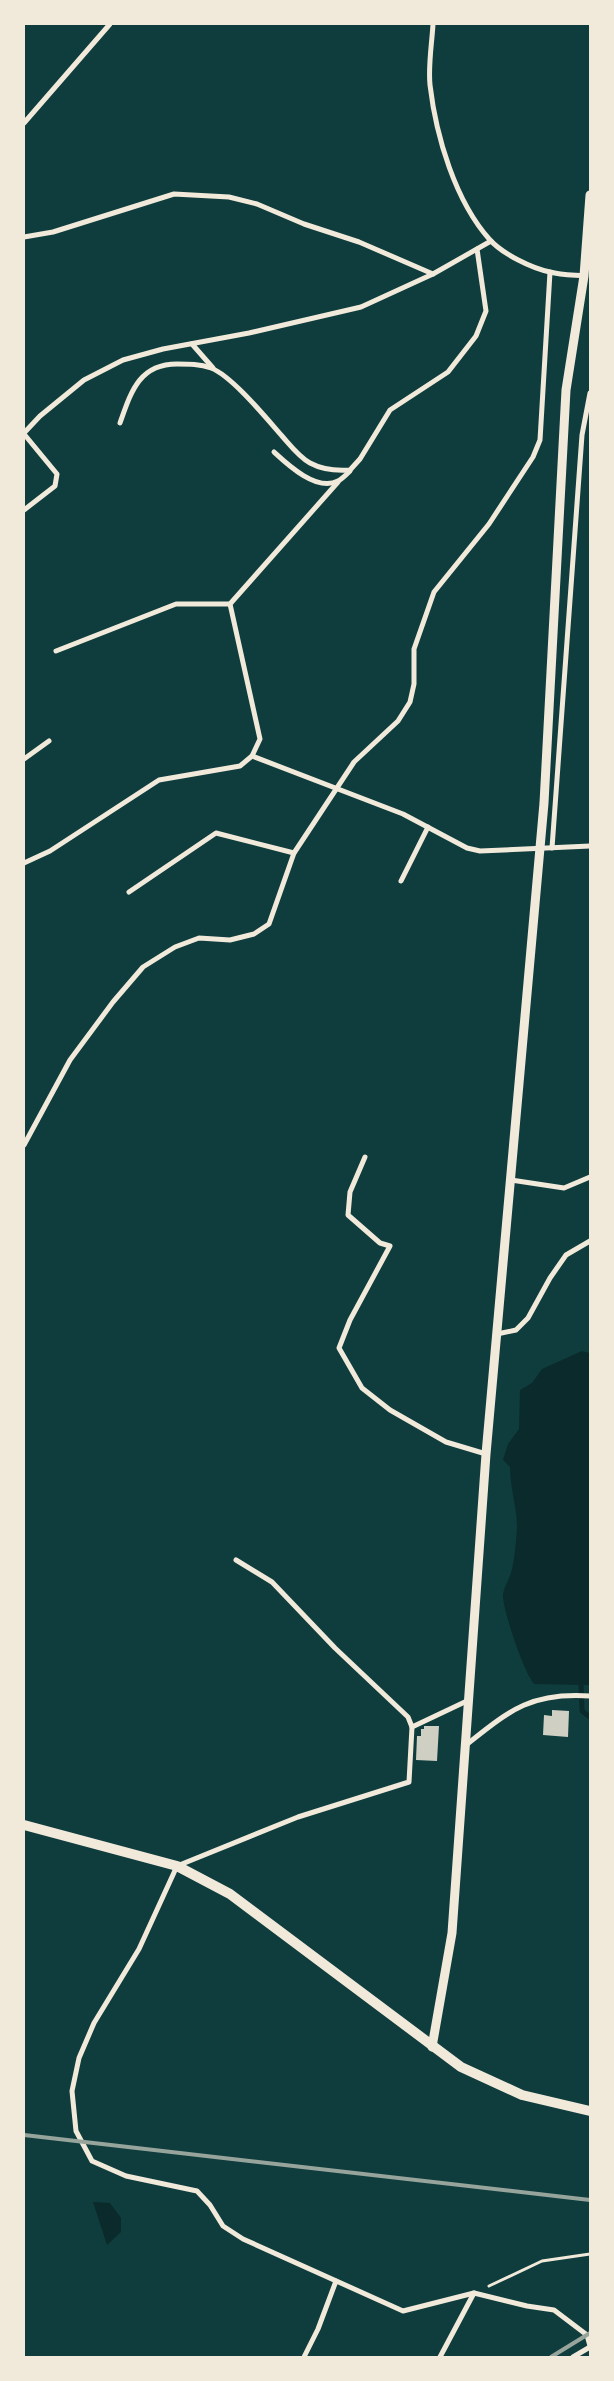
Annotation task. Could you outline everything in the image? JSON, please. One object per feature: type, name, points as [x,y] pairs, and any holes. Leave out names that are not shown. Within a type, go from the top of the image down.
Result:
[{"type":"main road","points":[[24,1825],[177,1866],[230,1894],[461,2068],[522,2095],[590,2111]]},
{"type":"street","points":[[24,123],[110,24]]},
{"type":"street","points":[[433,24],[430,83],[439,136],[455,180],[474,220],[491,241],[516,258],[550,272],[587,276]]},
{"type":"street","points":[[24,238],[52,232],[174,194],[229,197],[257,204],[304,224],[359,242],[433,274]]},
{"type":"street","points":[[432,2047],[452,1933],[486,1454],[540,849],[566,390],[587,276],[590,195]]},
{"type":"street","points":[[24,510],[55,486],[57,474],[24,434],[40,416],[84,380],[123,360],[361,307],[433,274],[491,241]]},
{"type":"street","points":[[56,651],[176,604],[230,604],[338,482],[360,460],[390,410],[448,372],[476,336],[486,311],[477,249]]},
{"type":"street","points":[[24,1145],[70,1060],[113,1002],[143,967],[175,947],[199,938],[230,940],[254,934],[270,924],[294,853],[354,762],[398,721],[410,702],[414,684],[414,649],[434,592],[489,524],[533,457],[540,440],[550,272]]},
{"type":"street","points":[[192,344],[213,368],[247,396],[293,448],[310,463],[331,471],[350,470]]},
{"type":"street","points":[[120,423],[130,395],[143,374],[164,364],[194,364],[213,368]]},
{"type":"street","points":[[552,848],[582,435],[590,393]]},
{"type":"street","points":[[274,452],[304,477],[322,483],[338,482]]},
{"type":"street","points":[[24,863],[50,851],[159,780],[240,766],[252,756],[260,739],[230,604]]},
{"type":"street","points":[[24,759],[49,741]]},
{"type":"street","points":[[252,756],[403,814],[467,848],[480,852],[590,846]]},
{"type":"street","points":[[401,881],[428,827]]},
{"type":"street","points":[[129,892],[216,833],[294,853]]},
{"type":"street","points":[[365,1157],[350,1192],[348,1215],[380,1243],[390,1246],[350,1320],[339,1348],[362,1388],[390,1410],[446,1442],[486,1454]]},
{"type":"street","points":[[510,1180],[564,1188],[590,1176]]},
{"type":"street","points":[[497,1334],[516,1330],[528,1318],[550,1278],[566,1255],[590,1241]]},
{"type":"street","points":[[236,1560],[272,1582],[341,1653],[408,1717],[412,1727],[409,1782],[298,1817],[177,1866],[139,1949],[94,2023],[79,2058],[72,2091],[76,2131],[92,2161],[126,2176],[197,2191],[210,2205],[223,2226],[243,2238],[403,2311],[474,2293],[527,2306],[554,2310],[587,2335],[590,2346],[572,2357]]},
{"type":"street","points":[[466,1744],[505,1715],[529,1701],[560,1696],[588,1696]]},
{"type":"street","points":[[412,1727],[469,1700]]},
{"type":"street","points":[[304,2357],[318,2329],[336,2282]]},
{"type":"street","points":[[440,2357],[474,2293]]},
{"type":"path","points":[[474,2293],[542,2261],[590,2254]]},
{"type":"water","points":[[582,1351],[590,1353],[590,1685],[534,1684],[520,1654],[504,1602],[503,1594],[513,1562],[517,1527],[510,1467],[503,1460],[508,1444],[519,1429],[520,1390],[532,1383],[542,1369]]},
{"type":"water","points":[[93,2202],[110,2203],[121,2218],[121,2232],[107,2245]]},
{"type":"building","points":[[552,1710],[569,1711],[568,1737],[543,1735],[544,1715],[552,1716]]},
{"type":"building","points":[[424,1726],[439,1726],[437,1761],[416,1760],[417,1736],[421,1736],[421,1729],[424,1729]]},
{"type":"waterway","points":[[581,1685],[582,1711],[590,1717]]},
{"type":"railway","points":[[24,2135],[590,2200]]},
{"type":"railway","points":[[551,2357],[590,2333]]}]
